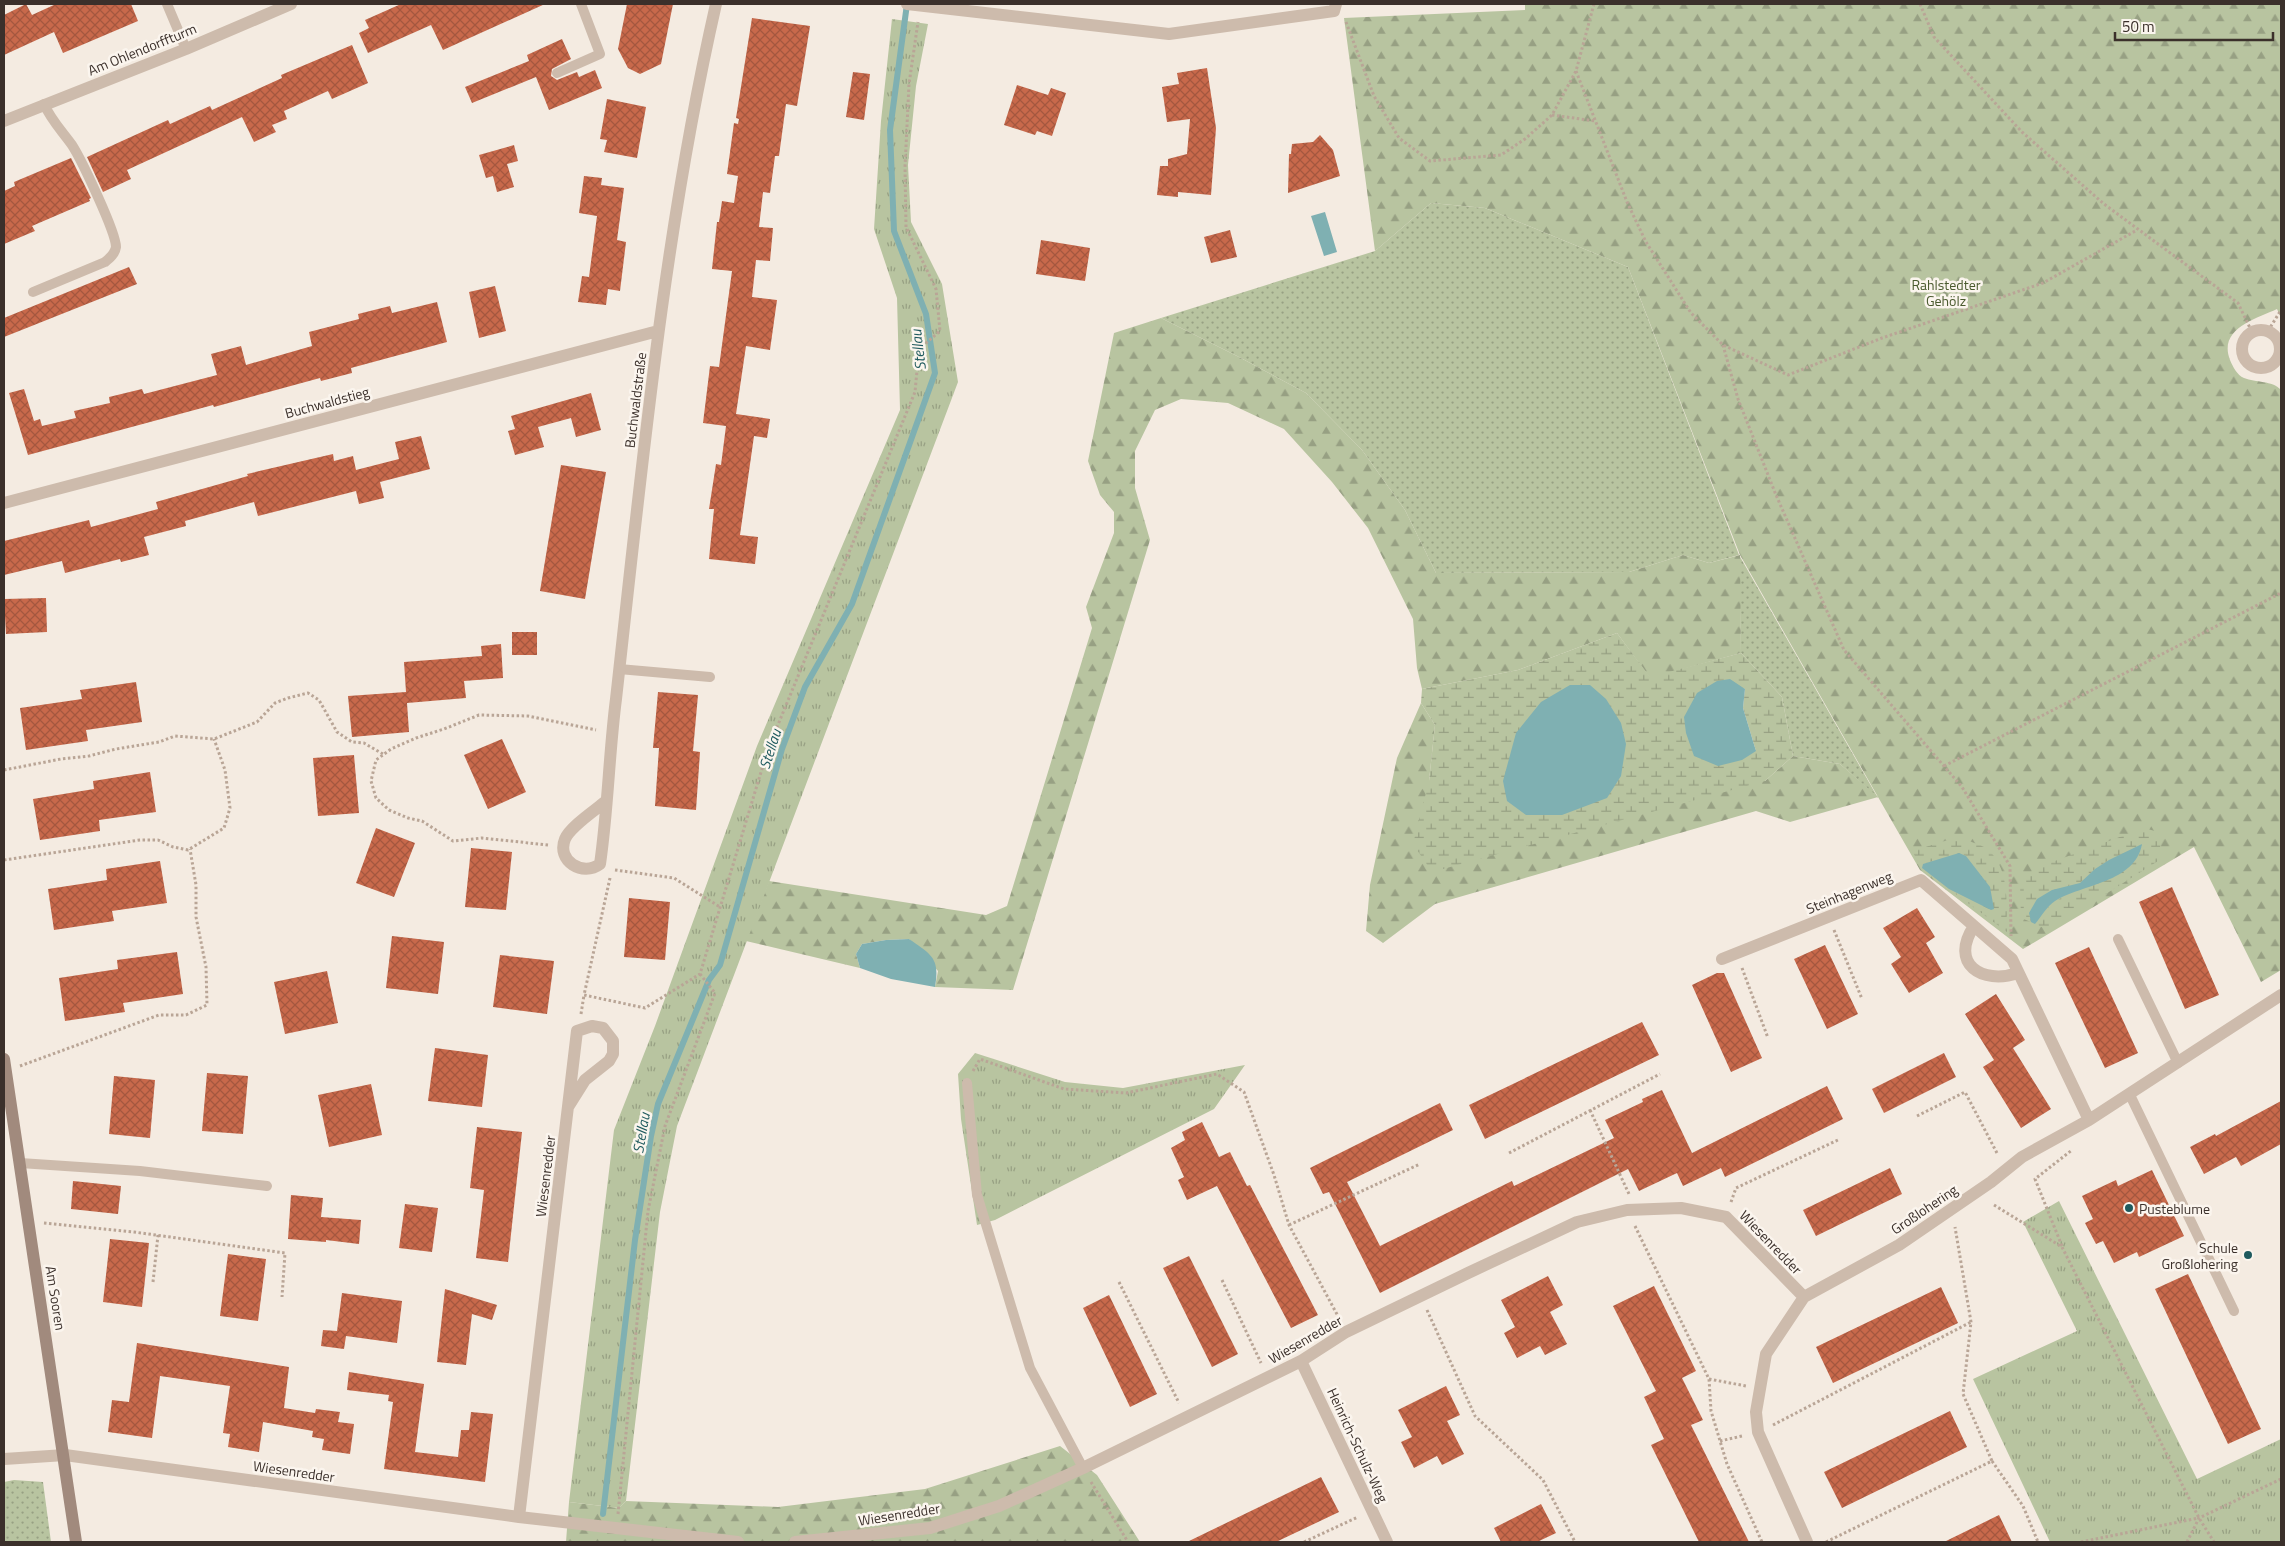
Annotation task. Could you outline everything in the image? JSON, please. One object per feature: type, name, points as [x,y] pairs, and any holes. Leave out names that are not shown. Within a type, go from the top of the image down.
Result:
[{"type":"street","name":"Am Ohlendorffturm","points":[[4,121],[186,49],[291,4]]},
{"type":"street","name":"Buchwaldstraße","points":[[605,802],[566,837],[563,846],[564,854],[570,863],[578,868],[587,869],[600,864],[612,733],[658,331],[696,91],[716,4]]},
{"type":"street","points":[[907,4],[1169,34],[1335,8]]},
{"type":"street","points":[[2263,329],[2276,336],[2281,346],[2279,365],[2260,369],[2244,359],[2243,341],[2252,332],[2263,329]]},
{"type":"street","name":"Buchwaldstieg","points":[[4,503],[658,331]]},
{"type":"street","name":"Steinhagenweg","points":[[1722,959],[1922,880],[2012,960],[2089,1120]]},
{"type":"street","points":[[1974,926],[1969,933],[1965,948],[1970,965],[1976,972],[1993,977],[2018,973]]},
{"type":"street","name":"Großlohering","points":[[1807,1542],[1758,1432],[1756,1412],[1766,1354],[1804,1297],[1899,1245],[2022,1157],[2089,1120],[2281,996]]},
{"type":"street","name":"Wiesenredder","points":[[519,1517],[577,1031],[592,1026],[603,1028],[613,1041],[613,1054],[609,1061],[585,1080],[568,1107]]},
{"type":"street","name":"Am Sooren","points":[[5,1065],[65,1455],[76,1542]]},
{"type":"street","name":"Wiesenredder","points":[[795,1542],[930,1528],[999,1506],[1083,1468],[1302,1360],[1346,1332],[1577,1222],[1632,1209],[1681,1208],[1726,1217],[1804,1297]]},
{"type":"street","name":"Heinrich-Schulz-Weg","points":[[1302,1360],[1386,1542]]},
{"type":"street","name":"Wiesenredder","points":[[4,1459],[65,1455],[519,1517],[738,1542]]},
{"type":"lane","points":[[168,4],[186,49]]},
{"type":"lane","points":[[557,73],[600,54],[581,4]]},
{"type":"lane","points":[[33,292],[105,262],[116,250],[112,230],[73,148],[52,120],[44,104]]},
{"type":"lane","points":[[619,669],[710,677]]},
{"type":"lane","points":[[2118,939],[2178,1063]]},
{"type":"lane","points":[[966,1083],[977,1195],[1030,1368],[1083,1468]]},
{"type":"lane","points":[[2130,1094],[2234,1311]]},
{"type":"lane","points":[[20,1163],[140,1172],[267,1186]]},
{"type":"path","points":[[1335,8],[1345,20],[1374,96],[1399,138],[1430,161],[1502,155],[1525,139],[1552,115],[1576,71],[1594,4]]},
{"type":"path","points":[[1920,4],[1934,37],[2022,132],[2104,204],[2238,303],[2252,332]]},
{"type":"path","points":[[720,907],[674,878],[612,870],[584,995],[645,1008],[700,974],[768,749],[916,392],[919,349],[940,330],[936,289],[906,227],[905,167],[909,84],[920,6]]},
{"type":"path","points":[[1576,71],[1646,242],[1691,313],[1723,345],[1788,374],[1882,338],[2043,283],[2137,230]]},
{"type":"path","points":[[1552,115],[1595,121]]},
{"type":"path","points":[[2268,331],[2281,310]]},
{"type":"path","points":[[1723,345],[1738,400],[1844,650],[1962,787],[2010,866],[2012,960]]},
{"type":"path","points":[[1944,766],[2281,593]]},
{"type":"path","points":[[4,770],[61,759],[89,756],[116,748],[159,742],[176,736],[214,740],[257,722],[275,703],[308,694],[319,700],[337,732],[352,742],[364,743],[383,754]]},
{"type":"path","points":[[542,845],[482,838],[453,840],[422,820],[408,818],[389,810],[376,798],[371,781],[376,760],[383,754],[416,738],[444,730],[479,715],[528,716],[612,733]]},
{"type":"path","points":[[4,860],[140,840],[158,840],[173,848],[190,850],[224,828],[230,808],[225,770],[214,740]]},
{"type":"path","points":[[5,1065],[158,1016],[186,1015],[206,1005],[206,967],[196,918],[196,885],[190,850]]},
{"type":"path","points":[[1828,917],[1862,999]]},
{"type":"path","points":[[1737,953],[1768,1038]]},
{"type":"path","points":[[617,1528],[648,1211],[665,1126],[715,992],[700,974]]},
{"type":"path","points":[[966,1083],[980,1059],[1064,1088],[1126,1093],[1217,1074],[1244,1092],[1274,1175],[1288,1225],[1346,1332]]},
{"type":"path","points":[[1509,1153],[1660,1074]]},
{"type":"path","points":[[1917,1116],[1966,1092],[2006,1170]]},
{"type":"path","points":[[1590,1110],[1632,1209],[1709,1379],[1711,1411],[1727,1464],[1762,1542]]},
{"type":"path","points":[[1726,1217],[1736,1188],[1840,1139]]},
{"type":"path","points":[[2077,1146],[2035,1179],[2062,1247],[2199,1518],[2214,1542]]},
{"type":"path","points":[[1288,1225],[1420,1164]]},
{"type":"path","points":[[1994,1205],[2062,1247]]},
{"type":"path","points":[[1951,1209],[1971,1322],[1963,1394],[1992,1461],[2023,1506],[2038,1542]]},
{"type":"path","points":[[28,1221],[158,1235],[285,1253],[282,1297]]},
{"type":"path","points":[[153,1282],[158,1235]]},
{"type":"path","points":[[1222,1280],[1268,1377]]},
{"type":"path","points":[[1119,1282],[1186,1417]]},
{"type":"path","points":[[1420,1296],[1475,1416],[1543,1480],[1574,1542]]},
{"type":"path","points":[[1720,1441],[1758,1432],[1971,1322]]},
{"type":"path","points":[[1709,1379],[1760,1389]]},
{"type":"path","points":[[1826,1542],[1992,1461]]},
{"type":"path","points":[[1083,1468],[1128,1542]]},
{"type":"path","points":[[2081,1542],[2199,1518],[2281,1479]]},
{"type":"path","points":[[1304,1542],[1372,1511]]},
{"type":"path","points":[[2188,1542],[2199,1518]]},
{"type":"green space","name":"Rahlstedter Gehölz","points":[[1525,4],[2281,4],[2281,318],[2277,309],[2249,321],[2234,333],[2229,340],[2228,349],[2232,365],[2242,377],[2269,383],[2281,390],[2281,970],[2261,982],[2194,847],[2023,949],[1920,870],[1740,555],[1628,267],[1485,208],[1431,203],[1375,251],[1344,18],[1525,10]]},
{"type":"green space","points":[[892,19],[928,24],[916,86],[908,165],[911,222],[942,284],[958,382],[677,1126],[660,1212],[626,1501],[619,1508],[569,1502],[614,1130],[655,1026],[757,746],[900,410],[897,298],[874,229],[881,121]]},
{"type":"green space","points":[[1431,203],[1485,208],[1628,267],[1739,555],[1709,563],[1683,555],[1629,572],[1436,573],[1405,510],[1362,450],[1306,393],[1161,318],[1375,251]]},
{"type":"green space","points":[[1161,318],[1306,393],[1362,450],[1405,510],[1436,573],[1629,572],[1683,555],[1709,563],[1740,555],[1741,653],[1650,678],[1617,633],[1518,670],[1422,689],[1417,668],[1413,619],[1368,528],[1332,482],[1284,429],[1228,403],[1181,399],[1155,410],[1135,451],[1135,488],[1150,540],[1013,990],[935,987],[938,971],[909,939],[862,944],[856,954],[860,968],[746,941],[769,881],[986,915],[1007,906],[1092,628],[1086,607],[1114,533],[1114,512],[1100,495],[1088,461],[1114,333]]},
{"type":"green space","points":[[1739,555],[1878,798],[1840,764],[1793,756],[1782,697],[1741,653]]},
{"type":"green space","points":[[1617,633],[1650,677],[1741,653],[1782,697],[1793,756],[1765,781],[1432,872],[1413,844],[1429,781],[1435,725],[1421,703],[1422,689],[1518,670]],"holes":[[[1717,681],[1745,689],[1743,708],[1756,751]]]},
{"type":"green space","points":[[1421,703],[1435,725],[1429,781],[1765,781],[1793,756],[1840,764],[1878,797],[1790,822],[1756,811],[1435,904],[1383,943],[1366,931],[1370,885],[1397,758]]},
{"type":"green space","points":[[2144,828],[2162,833],[2158,861],[2052,928],[2035,924],[2050,906],[2069,894],[2114,876],[2124,869],[2142,845],[2109,860],[2095,869],[2080,883],[2052,890],[2029,913],[2031,922],[2021,918],[2020,881],[2036,868]]},
{"type":"green space","points":[[1958,837],[1984,847],[1993,854],[1999,864],[2005,886],[2007,932],[1949,889],[1991,910],[1966,856],[1959,853],[1923,864],[1922,868],[1912,851]]},
{"type":"green space","points":[[975,1053],[1065,1082],[1123,1088],[1245,1065],[1214,1109],[995,1220],[977,1225],[961,1119],[958,1074]]},
{"type":"green space","points":[[2059,1201],[2197,1479],[2281,1439],[2281,1542],[2050,1542],[1973,1379],[2077,1331],[2023,1222]]},
{"type":"green space","points":[[1060,1446],[1097,1475],[1140,1542],[566,1542],[569,1502],[619,1508],[626,1501],[778,1507],[925,1489]]},
{"type":"green space","points":[[14,1480],[43,1482],[51,1542],[4,1542],[4,1482]]},
{"type":"water","points":[[1325,212],[1337,252],[1324,256],[1311,216]]},
{"type":"water","points":[[1730,679],[1745,689],[1743,708],[1756,751],[1742,760],[1718,766],[1694,756],[1686,733],[1684,717],[1697,693],[1717,681]]},
{"type":"water","points":[[1570,685],[1590,685],[1606,699],[1621,723],[1626,744],[1621,776],[1607,798],[1562,815],[1526,815],[1507,801],[1503,781],[1516,733],[1541,702]]},
{"type":"water","points":[[2142,844],[2137,857],[2119,875],[2066,895],[2052,903],[2035,924],[2031,922],[2029,913],[2037,899],[2052,890],[2080,883],[2095,869],[2109,860]]},
{"type":"water","points":[[1959,853],[1966,856],[1990,887],[1994,909],[1991,910],[1949,889],[1922,868],[1923,864]]},
{"type":"water","points":[[909,939],[929,954],[935,963],[935,987],[891,979],[860,968],[856,954],[862,944]]},
{"type":"building","points":[[26,4],[32,15],[56,4],[131,4],[138,21],[63,53],[54,32],[4,55],[4,15]]},
{"type":"building","points":[[401,4],[545,4],[443,50],[431,25],[368,53],[359,33],[369,28],[365,20]]},
{"type":"building","points":[[627,4],[673,4],[661,64],[640,74],[628,68],[618,49]]},
{"type":"building","points":[[752,18],[810,26],[797,106],[786,104],[779,156],[775,156],[770,193],[763,192],[759,227],[773,228],[770,261],[756,260],[752,297],[777,300],[770,350],[746,346],[736,414],[770,419],[767,438],[754,436],[740,535],[758,537],[755,564],[709,559],[714,509],[709,509],[716,464],[721,465],[726,426],[703,423],[710,366],[719,367],[732,271],[712,269],[717,222],[719,222],[722,201],[734,203],[738,176],[727,174],[734,123],[738,124],[739,119],[736,118]]},
{"type":"building","points":[[562,39],[571,59],[552,69],[551,76],[557,80],[577,72],[579,77],[595,70],[602,88],[549,110],[536,77],[472,103],[465,87],[529,61],[527,55]]},
{"type":"building","points":[[352,45],[368,83],[332,99],[328,91],[284,111],[287,119],[272,125],[276,132],[254,142],[242,117],[127,170],[131,179],[103,192],[87,157],[168,120],[170,124],[210,106],[212,110],[282,78],[281,75]]},
{"type":"building","points":[[1207,68],[1216,128],[1211,195],[1178,192],[1178,197],[1157,195],[1160,166],[1168,166],[1168,159],[1187,154],[1190,119],[1167,122],[1162,87],[1179,84],[1177,73]]},
{"type":"building","points":[[853,72],[870,74],[864,120],[846,117]]},
{"type":"building","points":[[1017,85],[1048,95],[1051,88],[1066,93],[1052,136],[1037,131],[1035,135],[1004,125]]},
{"type":"building","points":[[607,99],[646,107],[637,158],[604,152],[607,140],[600,139]]},
{"type":"building","points":[[1320,135],[1333,150],[1340,176],[1288,193],[1289,154],[1291,154],[1292,144],[1313,142]]},
{"type":"building","points":[[514,145],[518,161],[507,164],[514,187],[497,192],[493,176],[486,178],[479,155]]},
{"type":"building","points":[[71,158],[91,198],[89,199],[90,201],[32,226],[35,231],[4,244],[4,191],[15,186],[14,182]]},
{"type":"building","points":[[584,176],[602,178],[601,185],[624,188],[617,240],[626,242],[620,291],[608,289],[606,305],[578,302],[582,276],[589,277],[597,216],[579,213]]},
{"type":"building","points":[[1230,230],[1237,257],[1211,263],[1204,237]]},
{"type":"building","points":[[1041,240],[1090,248],[1085,281],[1036,274]]},
{"type":"building","points":[[129,267],[137,284],[4,337],[4,318]]},
{"type":"building","points":[[495,286],[506,331],[479,338],[469,292]]},
{"type":"building","points":[[437,302],[447,342],[351,368],[352,373],[321,381],[320,378],[214,407],[213,405],[28,455],[9,393],[24,389],[34,421],[40,419],[42,426],[76,418],[74,411],[110,403],[109,397],[142,389],[144,394],[217,375],[211,354],[241,346],[246,365],[312,346],[309,332],[359,319],[358,314],[390,306],[392,313]]},
{"type":"building","points":[[591,393],[601,430],[576,437],[571,418],[538,427],[544,447],[515,455],[508,431],[515,429],[511,416]]},
{"type":"building","points":[[421,436],[430,469],[380,482],[384,498],[359,504],[356,491],[258,516],[254,502],[185,521],[186,526],[144,537],[149,555],[121,562],[120,559],[65,573],[62,561],[4,575],[4,541],[89,520],[91,527],[158,509],[156,502],[248,476],[247,474],[333,454],[334,461],[353,456],[356,470],[399,459],[395,442]]},
{"type":"building","points":[[561,465],[606,472],[585,599],[540,591]]},
{"type":"building","points":[[46,598],[47,632],[6,634],[4,599]]},
{"type":"building","points":[[512,632],[537,632],[537,655],[512,655]]},
{"type":"building","points":[[501,644],[503,678],[464,681],[466,698],[407,703],[409,732],[352,737],[348,696],[406,692],[404,662],[482,656],[481,646]]},
{"type":"building","points":[[136,682],[142,722],[86,730],[88,741],[26,750],[20,708],[82,699],[80,690]]},
{"type":"building","points":[[658,692],[698,695],[693,751],[700,752],[696,810],[655,806],[659,748],[653,748]]},
{"type":"building","points":[[502,739],[526,792],[488,809],[464,755]]},
{"type":"building","points":[[354,755],[359,813],[318,816],[313,758]]},
{"type":"building","points":[[150,772],[156,812],[99,820],[100,831],[40,840],[33,799],[94,789],[93,781]]},
{"type":"building","points":[[376,828],[415,843],[394,897],[356,883]]},
{"type":"building","points":[[471,848],[512,852],[506,910],[465,907]]},
{"type":"building","points":[[160,861],[167,903],[112,911],[114,921],[54,930],[48,889],[107,880],[106,869]]},
{"type":"building","points":[[2172,887],[2219,995],[2185,1009],[2139,902]]},
{"type":"building","points":[[629,898],[670,902],[665,960],[624,957]]},
{"type":"building","points":[[1917,908],[1935,937],[1926,943],[1943,973],[1909,993],[1891,964],[1901,957],[1883,928]]},
{"type":"building","points":[[392,936],[444,942],[438,994],[386,988]]},
{"type":"building","points":[[1825,945],[1858,1014],[1827,1029],[1794,959]]},
{"type":"building","points":[[2089,947],[2138,1053],[2105,1068],[2055,963]]},
{"type":"building","points":[[177,952],[183,994],[123,1003],[125,1012],[65,1021],[59,978],[118,969],[117,960]]},
{"type":"building","points":[[500,955],[554,961],[547,1014],[493,1007]]},
{"type":"building","points":[[327,971],[338,1023],[285,1034],[274,982]]},
{"type":"building","points":[[1717,973],[1724,973],[1762,1058],[1731,1072],[1692,985]]},
{"type":"building","points":[[1996,994],[2025,1040],[2013,1048],[2051,1109],[2021,1128],[1983,1067],[1994,1060],[1965,1014]]},
{"type":"building","points":[[1642,1022],[1659,1055],[1485,1139],[1469,1105]]},
{"type":"building","points":[[435,1048],[488,1055],[482,1107],[428,1101]]},
{"type":"building","points":[[1944,1053],[1956,1077],[1884,1113],[1872,1089]]},
{"type":"building","points":[[207,1073],[248,1076],[243,1134],[202,1131]]},
{"type":"building","points":[[114,1076],[155,1080],[150,1138],[109,1134]]},
{"type":"building","points":[[371,1084],[382,1135],[329,1147],[318,1095]]},
{"type":"building","points":[[1827,1086],[1843,1119],[1725,1177],[1721,1168],[1683,1186],[1677,1173],[1639,1191],[1628,1169],[1380,1293],[1329,1192],[1323,1194],[1310,1168],[1440,1103],[1453,1130],[1347,1182],[1380,1246],[1512,1181],[1514,1186],[1614,1138],[1605,1120],[1643,1102],[1642,1099],[1662,1090],[1692,1153]]},
{"type":"building","points":[[2281,1101],[2281,1144],[2241,1166],[2236,1157],[2204,1174],[2190,1147],[2215,1134],[2216,1136]]},
{"type":"building","points":[[1202,1122],[1219,1157],[1230,1152],[1247,1186],[1250,1185],[1318,1315],[1291,1328],[1217,1186],[1187,1200],[1178,1180],[1184,1177],[1171,1148],[1185,1140],[1182,1132]]},
{"type":"building","points":[[477,1127],[522,1132],[508,1262],[476,1258],[484,1190],[470,1188]]},
{"type":"building","points":[[1890,1168],[1902,1194],[1816,1236],[1803,1210]]},
{"type":"building","name":"Pusteblume","points":[[2152,1170],[2184,1236],[2139,1257],[2137,1252],[2114,1263],[2103,1241],[2096,1244],[2085,1223],[2093,1219],[2082,1196],[2116,1180],[2118,1186]]},
{"type":"building","points":[[73,1181],[121,1186],[118,1214],[71,1209]]},
{"type":"building","points":[[291,1195],[323,1198],[321,1217],[361,1220],[359,1244],[326,1240],[326,1242],[288,1239]]},
{"type":"building","points":[[405,1204],[438,1208],[432,1252],[399,1248]]},
{"type":"building","points":[[110,1239],[149,1243],[142,1307],[103,1302]]},
{"type":"building","points":[[228,1254],[266,1259],[258,1321],[220,1316]]},
{"type":"building","points":[[1189,1256],[1238,1354],[1212,1367],[1163,1268]]},
{"type":"building","points":[[2188,1274],[2261,1429],[2228,1444],[2155,1289]]},
{"type":"building","points":[[1548,1276],[1563,1305],[1550,1312],[1567,1344],[1545,1355],[1540,1346],[1517,1358],[1504,1333],[1515,1327],[1501,1300]]},
{"type":"building","points":[[1654,1286],[1696,1371],[1682,1378],[1703,1420],[1691,1425],[1749,1542],[1699,1542],[1651,1445],[1664,1439],[1644,1397],[1656,1391],[1613,1306]]},
{"type":"building","points":[[1941,1287],[1958,1323],[1833,1383],[1816,1347]]},
{"type":"building","points":[[445,1289],[497,1305],[492,1320],[472,1314],[466,1365],[437,1362]]},
{"type":"building","points":[[342,1293],[402,1301],[397,1343],[346,1336],[344,1349],[321,1346],[323,1330],[337,1331]]},
{"type":"building","points":[[1109,1295],[1157,1394],[1130,1407],[1083,1308]]},
{"type":"building","points":[[137,1343],[289,1367],[284,1408],[315,1413],[316,1409],[340,1412],[338,1422],[354,1424],[350,1454],[322,1450],[324,1439],[312,1437],[313,1431],[263,1422],[259,1452],[228,1447],[230,1434],[223,1433],[230,1386],[160,1376],[152,1438],[108,1432],[112,1400],[129,1402]]},
{"type":"building","points":[[349,1372],[424,1384],[415,1452],[458,1457],[461,1430],[469,1430],[471,1412],[493,1414],[485,1482],[384,1469],[393,1402],[388,1401],[389,1395],[347,1390]]},
{"type":"building","points":[[1446,1386],[1460,1415],[1447,1421],[1464,1454],[1442,1465],[1437,1456],[1414,1468],[1401,1442],[1412,1437],[1398,1410]]},
{"type":"building","points":[[1950,1411],[1967,1447],[1842,1508],[1824,1472]]},
{"type":"building","points":[[1321,1477],[1339,1512],[1276,1542],[1187,1542]]},
{"type":"building","points":[[1541,1504],[1556,1533],[1537,1542],[1501,1542],[1494,1528]]},
{"type":"building","points":[[1999,1515],[2012,1542],[1944,1542]]},
{"type":"waterway","name":"Stellau","points":[[603,1514],[635,1240],[651,1136],[658,1104],[709,980],[720,965],[782,749],[805,687],[852,604],[935,373],[926,314],[894,231],[890,130],[907,4]]},
{"type":"place","name":"Pusteblume","points":[[2129,1208]]},
{"type":"place","name":"Schule Großlohering","points":[[2248,1255]]}]
